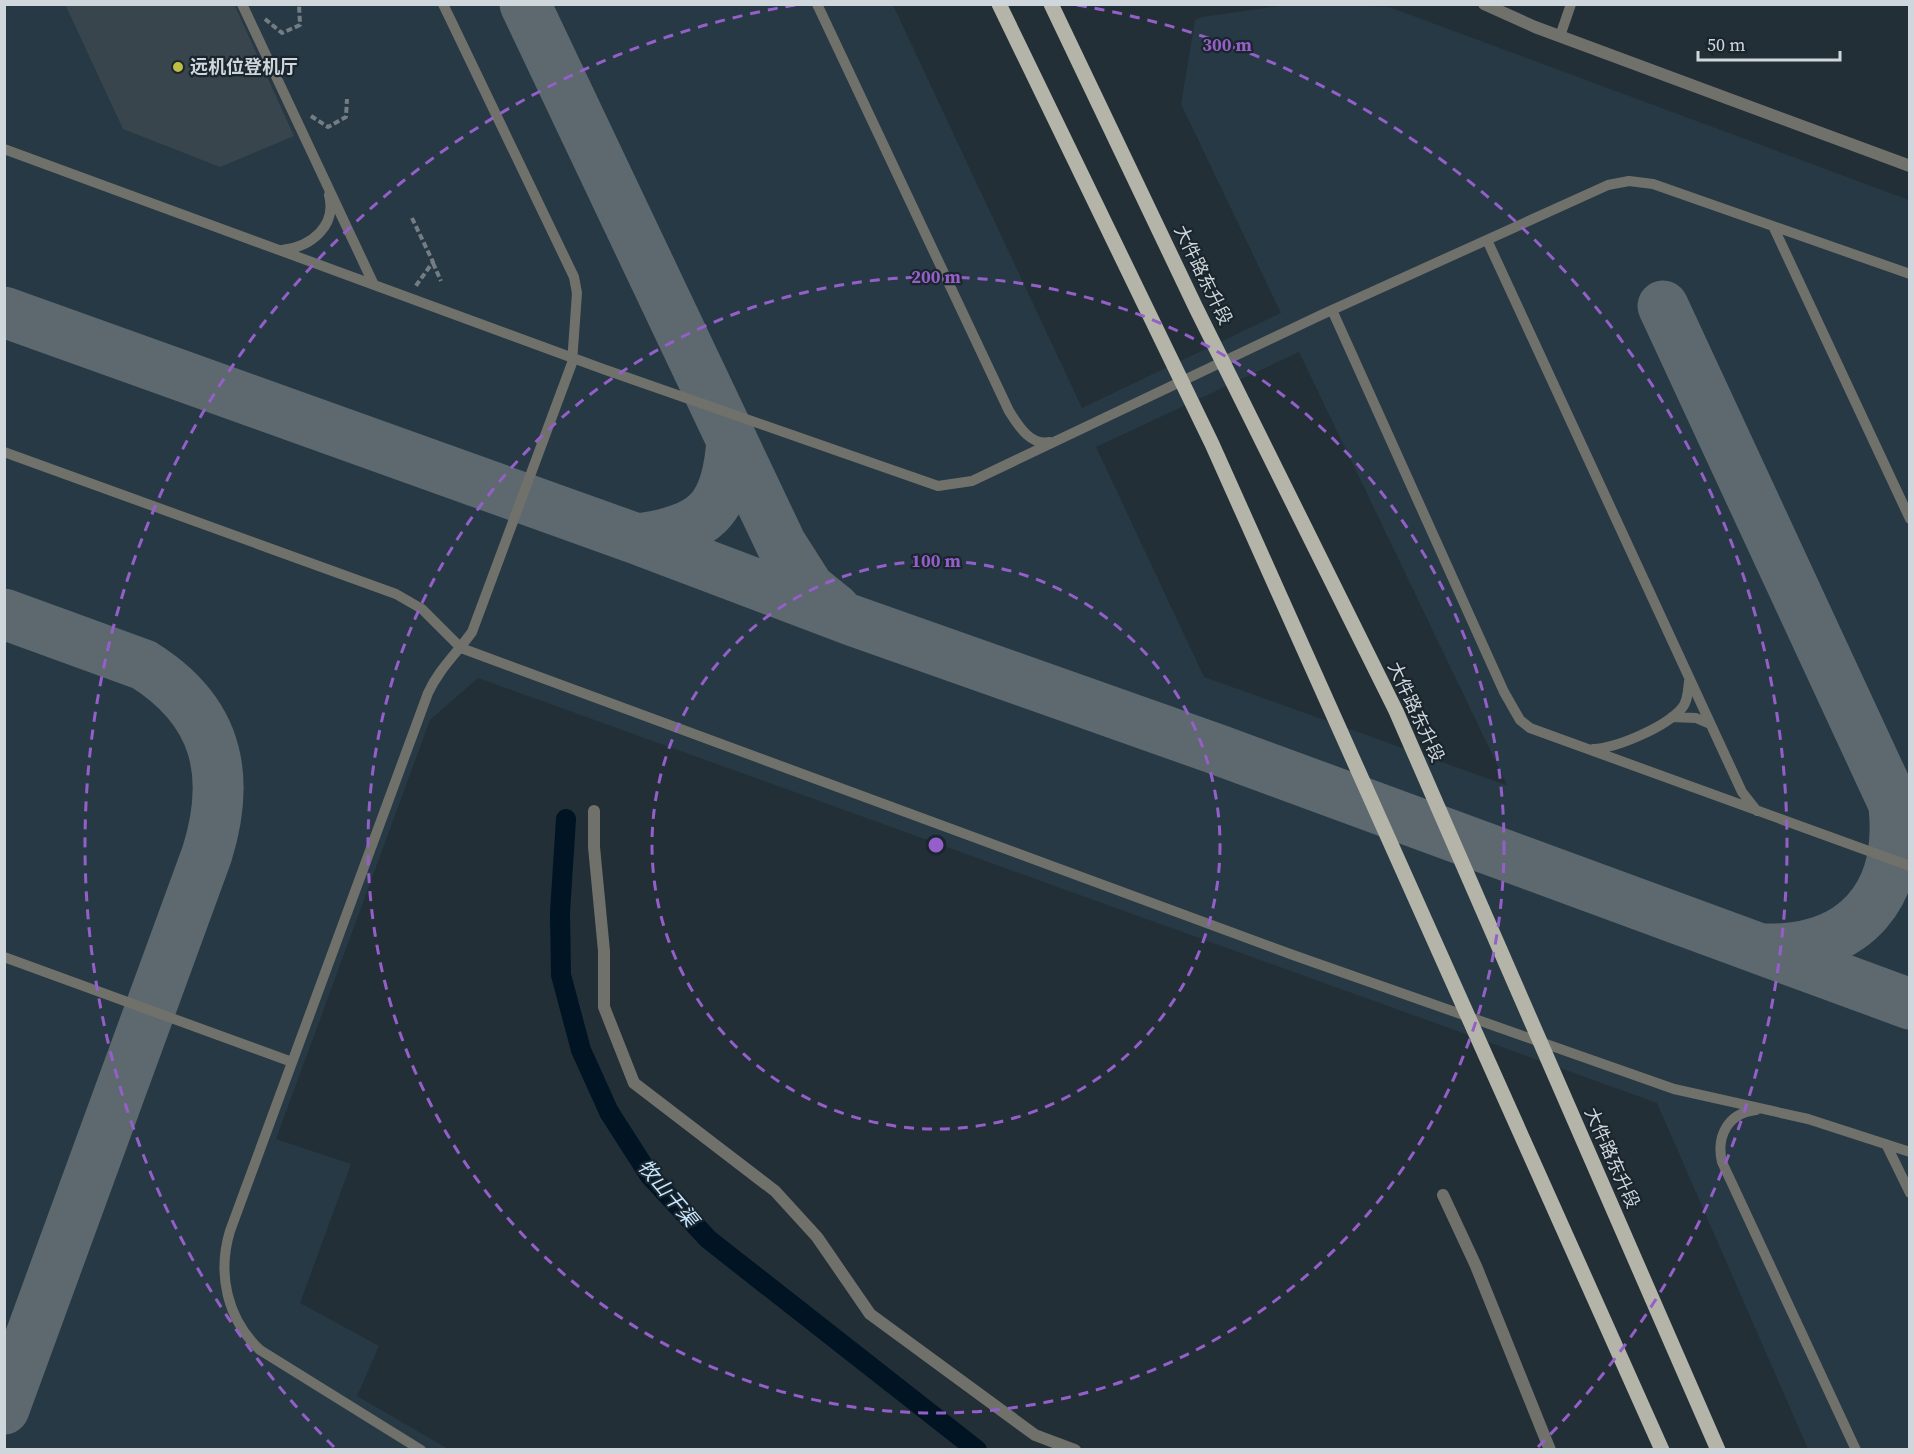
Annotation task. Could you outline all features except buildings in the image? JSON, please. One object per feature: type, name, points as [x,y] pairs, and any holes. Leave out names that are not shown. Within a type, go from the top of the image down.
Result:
[{"type":"main road","points":[[999,4],[1212,444],[1662,1449]]},
{"type":"main road","name":"大件路东升段","points":[[1051,4],[1196,308],[1396,711],[1718,1449]]},
{"type":"street","points":[[1484,4],[1560,36],[1910,166]]},
{"type":"street","points":[[594,812],[594,847],[604,951],[604,1007],[634,1083],[775,1191],[818,1237],[870,1314],[1035,1436],[1075,1449]]},
{"type":"street","points":[[1443,1195],[1476,1266],[1550,1449]]},
{"type":"lane","points":[[242,4],[374,285]]},
{"type":"lane","points":[[421,1449],[260,1350],[243,1331],[229,1303],[224,1271],[226,1244],[428,693],[436,676],[472,632],[573,358],[577,293],[574,278],[443,4]]},
{"type":"lane","points":[[817,4],[1009,411],[1019,427],[1036,441],[1044,443],[1056,441]]},
{"type":"lane","points":[[1560,36],[1571,4]]},
{"type":"lane","points":[[4,149],[573,358],[938,486],[972,481],[1321,315],[1608,185],[1629,182],[1653,184],[1910,274]]},
{"type":"lane","points":[[279,250],[296,248],[319,235],[328,219],[331,203],[325,180]]},
{"type":"lane","points":[[1773,226],[1910,519]]},
{"type":"lane","points":[[1487,240],[1710,724],[1746,798],[1765,815]]},
{"type":"lane","points":[[1332,310],[1504,692],[1520,720],[1530,728],[1910,866]]},
{"type":"lane","points":[[4,452],[396,594],[422,609],[461,648],[1293,955],[1674,1089],[1808,1119],[1910,1152]]},
{"type":"lane","points":[[1590,750],[1621,744],[1672,717],[1684,706],[1689,678]]},
{"type":"lane","points":[[1672,717],[1696,718],[1710,724]]},
{"type":"lane","points":[[4,957],[292,1062]]},
{"type":"lane","points":[[1763,1109],[1748,1110],[1731,1120],[1720,1139],[1722,1162],[1856,1449]]},
{"type":"lane","points":[[1886,1144],[1910,1193]]},
{"type":"path","points":[[257,12],[282,33],[300,25],[299,4]]},
{"type":"path","points":[[287,101],[328,127],[346,117],[348,99]]},
{"type":"path","points":[[412,218],[441,281]]},
{"type":"path","points":[[408,297],[433,262]]},
{"type":"shaded area","points":[[1294,4],[1389,7],[1909,200],[1909,1449],[1808,1449],[1657,1103],[478,678],[430,720],[276,1139],[351,1164],[300,1303],[379,1346],[357,1396],[448,1449],[5,1450],[5,5],[893,5],[1082,408],[1281,313],[1181,104],[1195,20],[1202,17]],"holes":[[[1299,352],[1507,785],[1204,677],[1096,447]]]},
{"type":"waterway","name":"牧山干渠","points":[[566,819],[560,912],[561,975],[581,1050],[609,1112],[650,1176],[708,1239],[977,1450]]},
{"type":"taxiway","points":[[525,4],[781,544],[809,588],[835,609]]},
{"type":"taxiway","points":[[1663,306],[1910,839]]},
{"type":"taxiway","points":[[4,312],[637,539],[851,620],[1216,749],[1910,1004]]},
{"type":"taxiway","points":[[637,539],[680,530],[696,522],[708,512],[718,500],[725,484],[732,440]]},
{"type":"taxiway","points":[[4,614],[144,665],[169,683],[188,703],[203,724],[212,747],[217,771],[218,797],[207,854],[4,1409]]},
{"type":"taxiway","points":[[1766,949],[1797,947],[1825,940],[1848,928],[1867,912],[1881,891],[1890,867],[1895,838],[1894,807]]},
{"type":"place","name":"远机位登机厅","points":[[178,67]]}]
